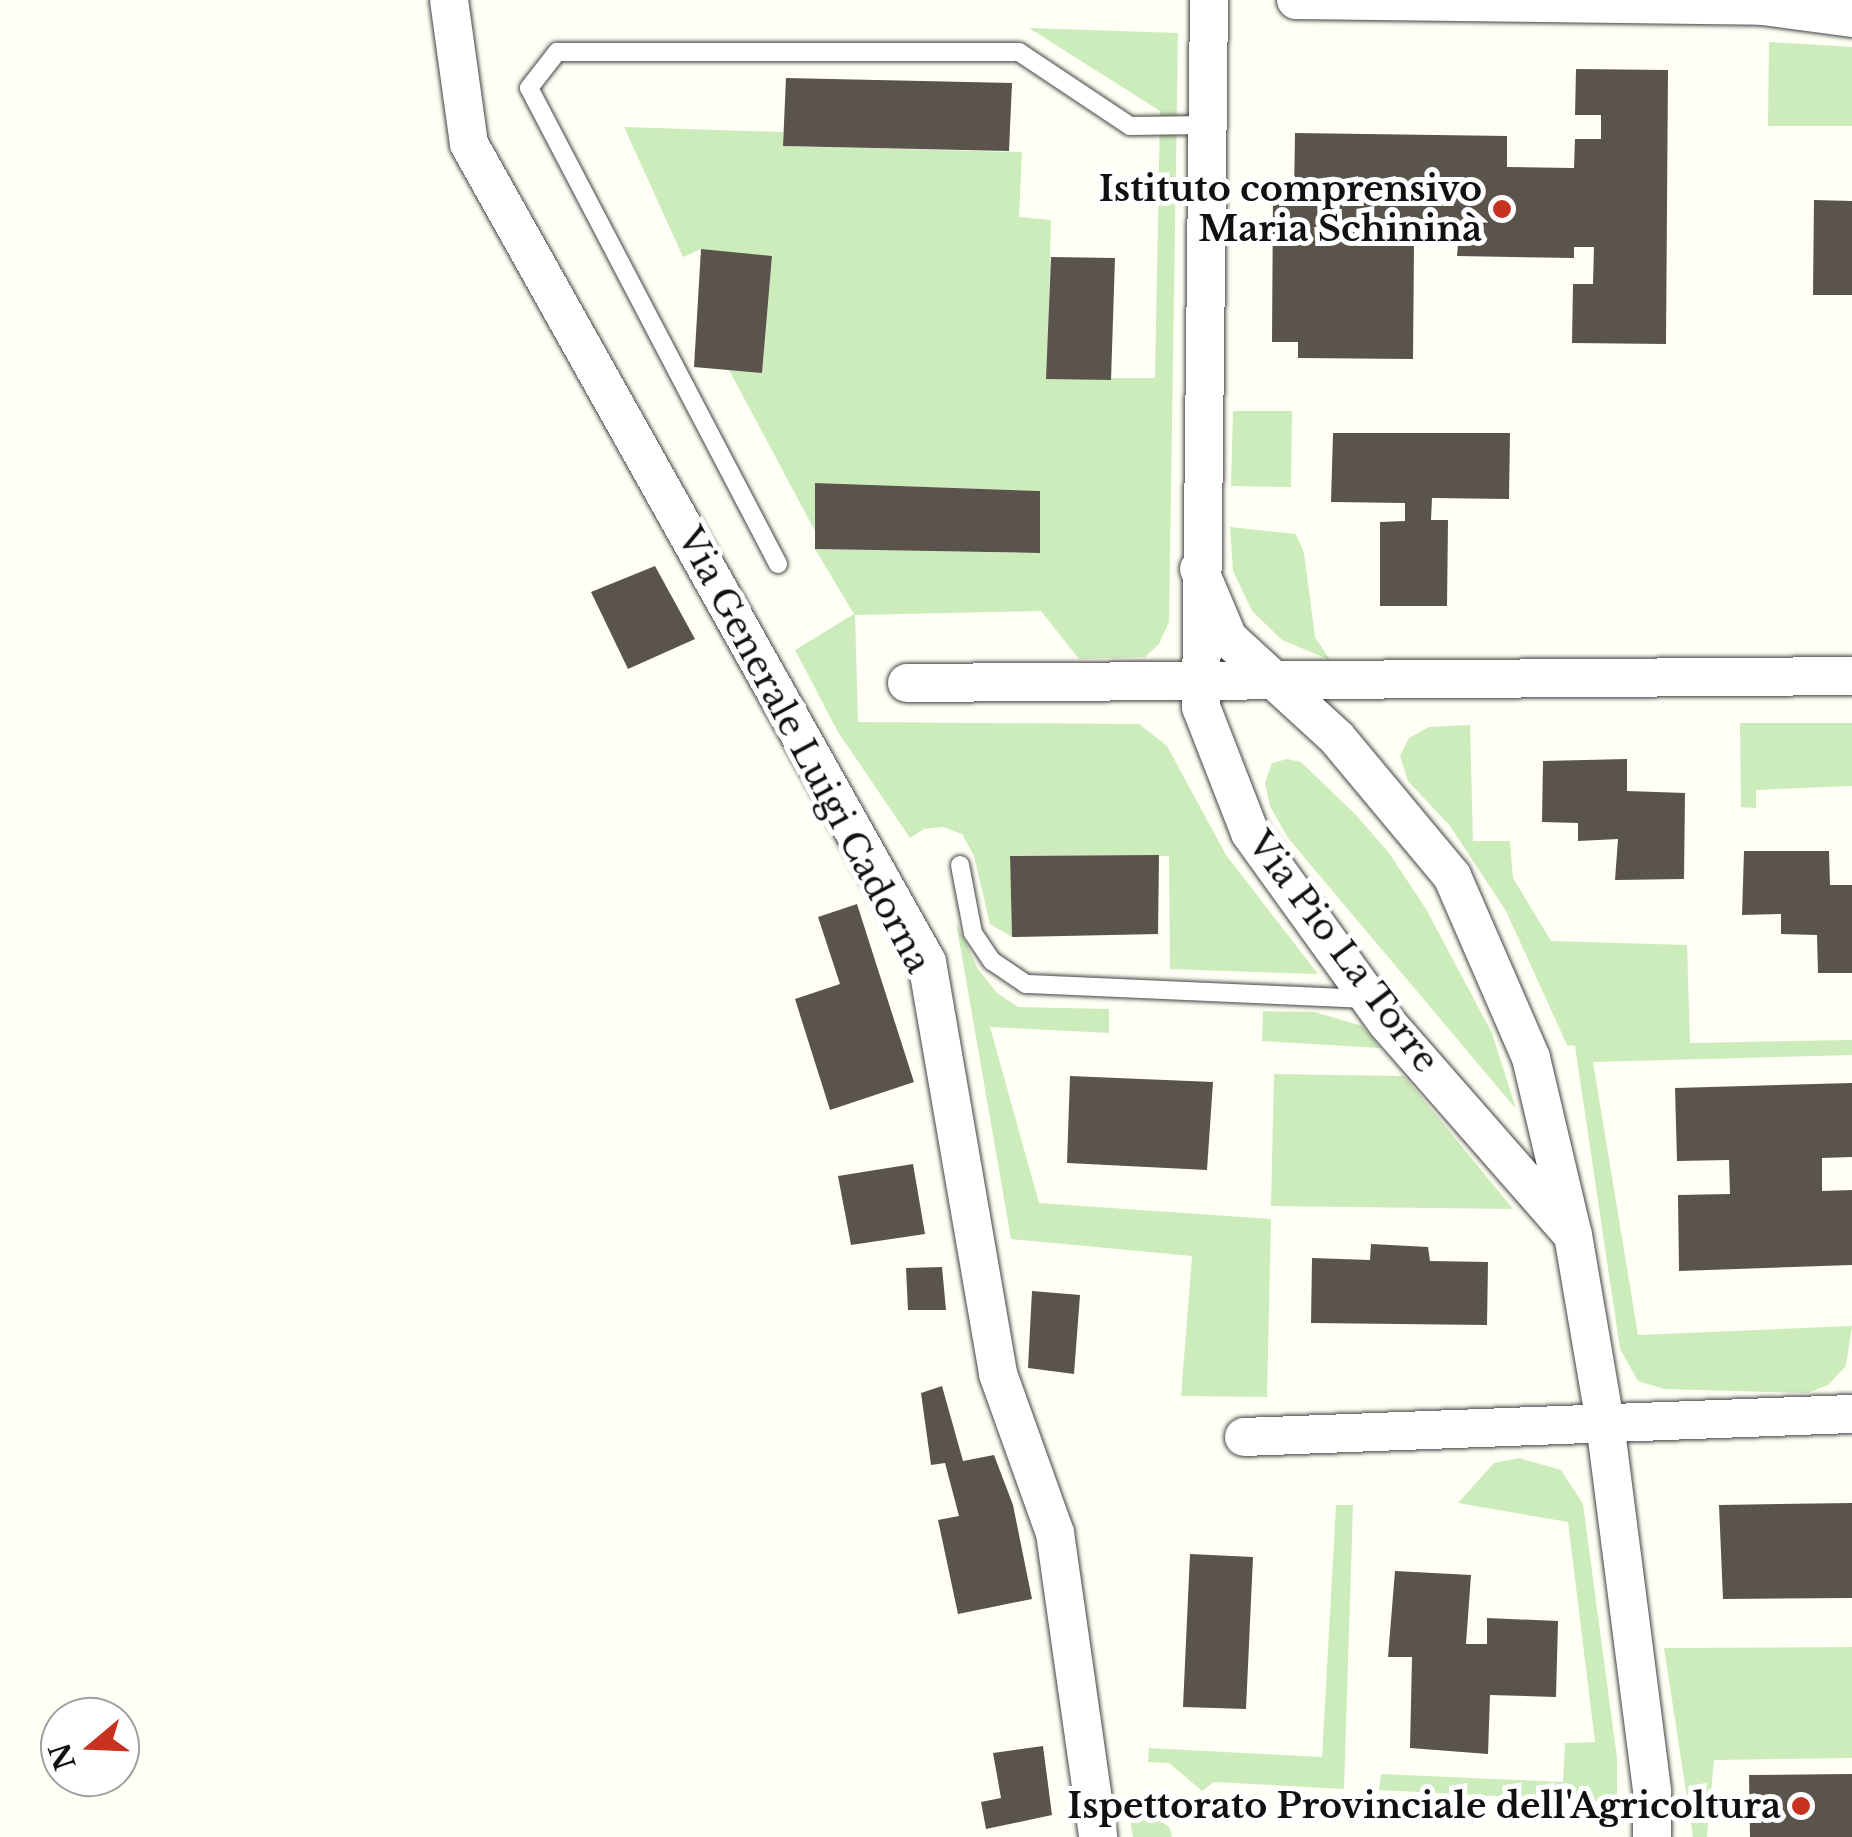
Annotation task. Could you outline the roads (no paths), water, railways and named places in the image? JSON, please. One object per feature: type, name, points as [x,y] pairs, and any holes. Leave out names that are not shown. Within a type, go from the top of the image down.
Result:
[{"type":"street","name":"Via Generale Luigi Cadorna","points":[[449,0],[468,144],[927,962],[998,1374],[1056,1533],[1098,1837]]},
{"type":"street","name":"Via Pio La Torre","points":[[1209,0],[1199,568],[1201,708],[1250,834],[1370,999],[1572,1235]]},
{"type":"street","points":[[1296,0],[1754,2],[1852,18]]},
{"type":"street","name":"Via Pio La Torre","points":[[1199,568],[1228,638],[1337,738],[1452,876],[1532,1058],[1572,1235],[1605,1423],[1652,1792],[1652,1837]]},
{"type":"street","points":[[907,683],[1277,684],[1852,676]]},
{"type":"street","points":[[1244,1437],[1852,1414]]},
{"type":"lane","points":[[778,564],[529,88],[557,52],[1019,52],[1130,126],[1206,125]]},
{"type":"lane","points":[[960,866],[973,933],[992,961],[1026,984],[1370,999]]},
{"type":"place","name":"Istituto comprensivo Maria Schininà","points":[[1502,209]]},
{"type":"place","name":"Ispettorato Provinciale dell'Agricoltura","points":[[1801,1806]]}]
